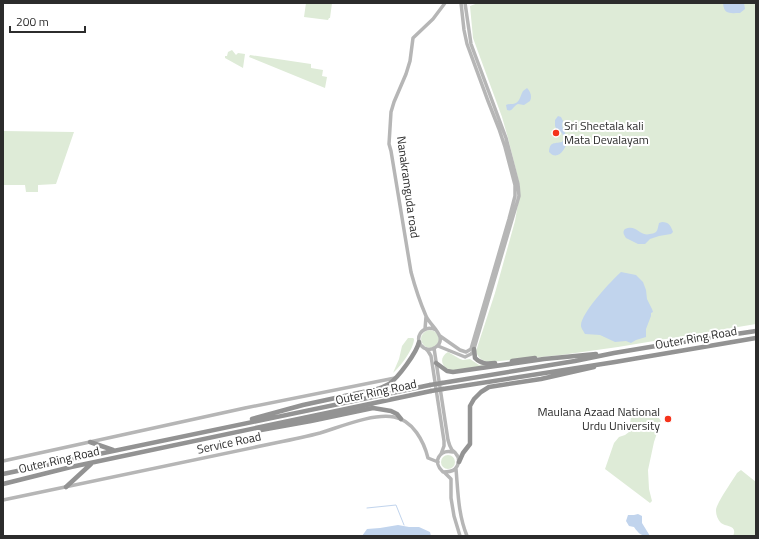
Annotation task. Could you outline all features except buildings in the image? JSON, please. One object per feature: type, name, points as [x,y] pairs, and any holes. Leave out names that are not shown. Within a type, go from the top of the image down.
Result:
[{"type":"highway","name":"Outer Ring Road","points":[[3,474],[430,385],[564,360],[756,332]]},
{"type":"highway","name":"Outer Ring Road","points":[[3,484],[261,426],[431,391],[566,372],[615,362],[756,338]]},
{"type":"highway","points":[[222,428],[303,405],[381,388],[395,378],[417,350],[419,342]]},
{"type":"highway","points":[[471,350],[474,352],[475,358],[483,364],[534,358],[564,360]]},
{"type":"highway","points":[[436,363],[447,371],[453,372],[544,359]]},
{"type":"highway","points":[[459,462],[463,452],[470,444],[470,406],[481,392],[489,388],[541,379],[566,372]]},
{"type":"highway","points":[[224,435],[303,423],[373,408],[391,411],[397,414],[401,419]]},
{"type":"highway","points":[[90,442],[116,450]]},
{"type":"highway","points":[[66,487],[92,463]]},
{"type":"highway","points":[[28,469],[30,477]]},
{"type":"main road","name":"Nanakramguda road","points":[[426,316],[410,272],[389,144],[389,134],[391,112],[410,61],[413,38],[433,19],[445,3]]},
{"type":"main road","points":[[461,3],[467,44],[499,129],[515,185],[508,227]]},
{"type":"main road","points":[[438,346],[465,357],[471,354],[508,227],[519,196],[518,184],[506,138],[471,44],[465,3]]},
{"type":"main road","points":[[425,329],[426,316]]},
{"type":"main road","points":[[426,316],[440,336],[460,350],[466,352],[471,350]]},
{"type":"main road","points":[[436,330],[433,328],[425,329],[420,334],[419,342],[431,356],[444,441],[444,446],[438,462],[439,467],[451,479],[451,498],[454,516],[460,536]]},
{"type":"main road","points":[[425,348],[430,350],[438,346],[440,336]]},
{"type":"main road","points":[[434,348],[448,440],[459,462],[456,468],[449,472],[443,472]]},
{"type":"main road","points":[[3,461],[245,408],[395,378]]},
{"type":"main road","name":"Service Road","points":[[3,500],[275,443],[319,433],[378,416],[396,417],[401,419]]},
{"type":"main road","points":[[401,419],[409,424],[416,432],[426,449],[428,458],[438,462]]},
{"type":"main road","points":[[441,454],[448,451],[453,452]]},
{"type":"main road","points":[[456,468],[460,517],[467,536]]},
{"type":"green space","points":[[306,3],[332,3],[330,18],[328,20],[304,17]]},
{"type":"green space","points":[[478,3],[756,3],[756,324],[561,355],[490,362],[479,358],[476,351],[495,293],[515,221],[520,186],[502,117],[473,38],[470,6]]},
{"type":"green space","points":[[232,50],[236,55],[238,53],[245,54],[243,68],[225,58],[228,52]]},
{"type":"green space","points":[[250,55],[311,64],[311,68],[323,70],[322,76],[327,77],[325,88],[249,57]]},
{"type":"green space","points":[[3,131],[74,132],[56,184],[38,185],[38,192],[26,192],[25,185],[3,185]]},
{"type":"green space","points":[[430,330],[436,333],[439,339],[436,345],[430,348],[424,345],[421,339],[424,333]]},
{"type":"green space","points":[[408,338],[414,339],[412,348],[403,362],[393,373],[399,359],[402,346]]},
{"type":"green space","points":[[448,352],[460,359],[470,359],[479,365],[488,366],[450,370],[444,366],[442,362],[444,355]]},
{"type":"green space","points":[[641,410],[657,416],[661,421],[654,442],[648,470],[649,489],[652,501],[650,503],[605,469],[614,443],[619,437],[629,432],[631,416]]},
{"type":"green space","points":[[445,455],[451,455],[455,459],[455,465],[451,469],[445,469],[441,465],[441,459]]},
{"type":"green space","points":[[741,470],[756,482],[756,536],[733,536],[733,528],[721,523],[716,514],[716,508],[721,498],[737,473]]},
{"type":"water","points":[[723,3],[744,3],[745,9],[740,13],[728,12],[725,10]]},
{"type":"water","points":[[527,88],[531,94],[530,101],[524,105],[518,104],[512,110],[507,110],[506,105],[517,102],[523,91]]},
{"type":"water","points":[[558,116],[561,117],[563,121],[562,126],[568,140],[561,153],[558,155],[552,155],[549,152],[550,146],[562,142],[564,139],[562,133],[557,130],[555,126],[555,120]]},
{"type":"water","points":[[662,222],[669,225],[673,232],[671,234],[650,239],[645,244],[638,244],[626,238],[624,234],[625,229],[629,228],[635,229],[643,234],[653,233],[657,231],[659,223]]},
{"type":"water","points":[[621,272],[636,275],[643,282],[647,299],[653,312],[651,313],[646,329],[646,337],[631,343],[626,341],[615,342],[600,335],[585,334],[581,326],[582,321],[591,306],[604,289]]},
{"type":"water","points":[[638,514],[642,516],[642,523],[650,536],[640,534],[634,527],[629,526],[626,521],[628,515]]},
{"type":"water","points":[[398,525],[419,527],[430,532],[431,536],[362,536],[367,529]]},
{"type":"waterway","points":[[367,508],[396,505],[404,525]]},
{"type":"place","name":"Sri Sheetala kali Mata Devalayam","points":[[556,133]]},
{"type":"place","name":"Maulana Azaad National Urdu University","points":[[668,419]]}]
